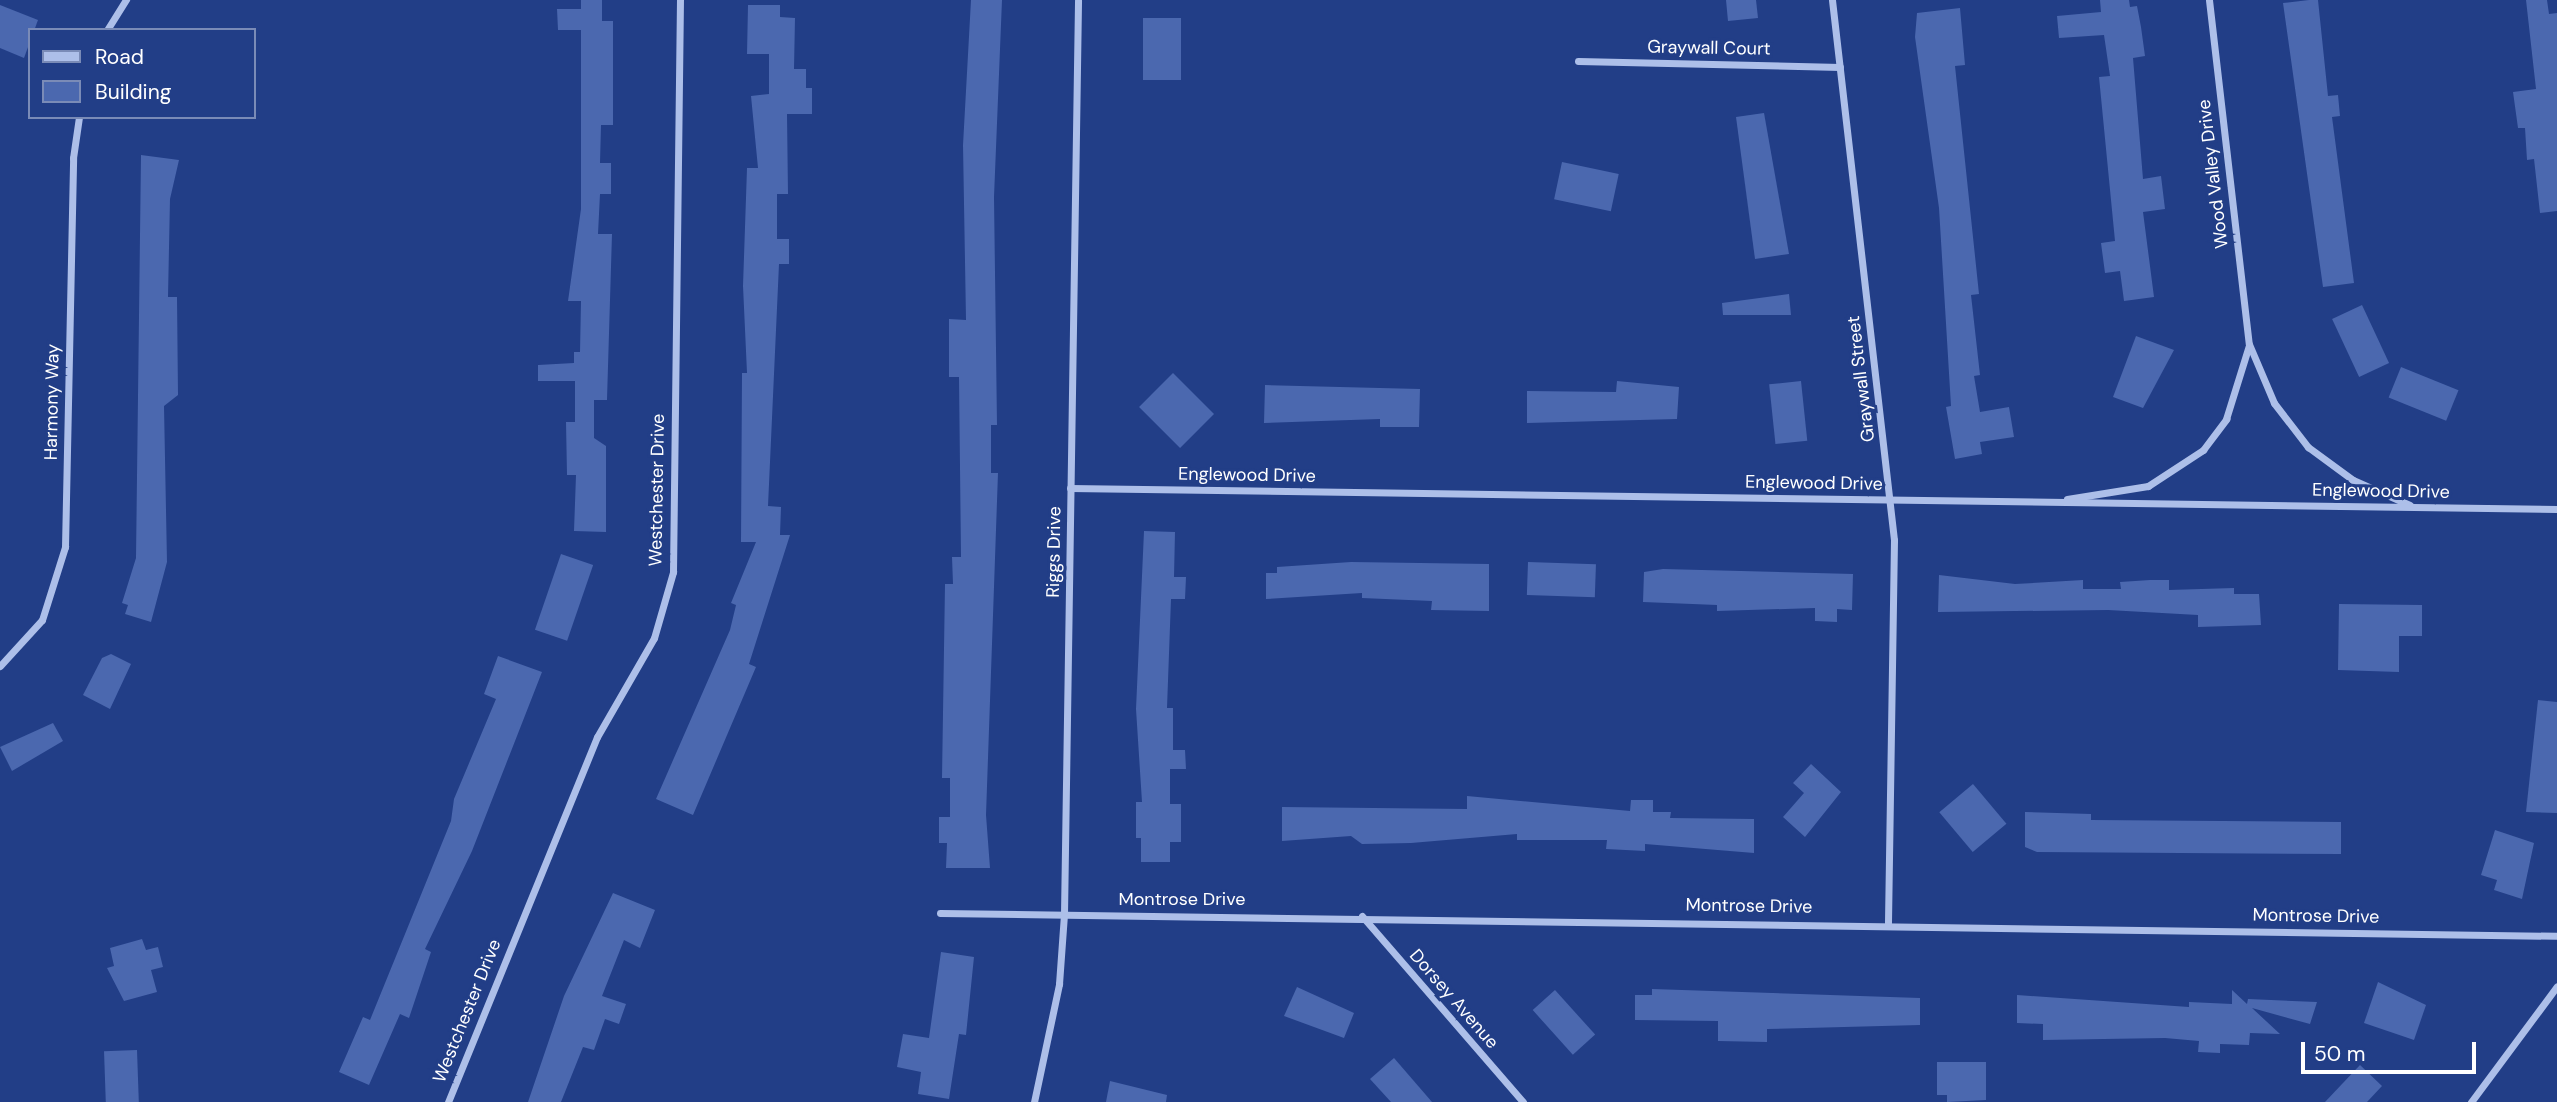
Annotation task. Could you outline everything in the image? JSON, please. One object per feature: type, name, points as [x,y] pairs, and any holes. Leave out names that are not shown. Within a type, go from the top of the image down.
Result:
[{"type":"street","points":[[108,28],[126,0]]},
{"type":"street","name":"Westchester Drive","points":[[448,1102],[597,737],[654,638],[673,572],[680,0]]},
{"type":"street","name":"Riggs Drive","points":[[1034,1102],[1059,984],[1064,915],[1078,0]]},
{"type":"street","name":"Graywall Street","points":[[1832,0],[1892,500],[1888,924]]},
{"type":"street","name":"Wood Valley Drive","points":[[2209,0],[2249,344],[2274,403],[2308,447],[2353,480],[2415,507]]},
{"type":"street","name":"Graywall Court","points":[[1578,61],[1840,67]]},
{"type":"street","name":"Harmony Way","points":[[0,666],[43,620],[65,547],[73,158],[79,119]]},
{"type":"street","name":"Wood Valley Drive","points":[[2014,502],[2117,495],[2178,471],[2226,419],[2249,344]]},
{"type":"street","name":"Englewood Drive","points":[[1070,488],[2557,509]]},
{"type":"street","name":"Montrose Drive","points":[[940,913],[1362,916],[2557,936]]},
{"type":"street","name":"Dorsey Avenue","points":[[1362,916],[1523,1102]]},
{"type":"street","points":[[2471,1102],[2557,986]]},
{"type":"building","points":[[581,0],[602,0],[602,21],[613,21],[613,125],[601,125],[600,163],[611,163],[611,194],[600,194],[598,234],[612,234],[607,400],[594,400],[594,438],[606,446],[606,532],[574,531],[576,475],[567,475],[566,422],[575,422],[575,381],[538,381],[538,365],[574,363],[574,352],[580,352],[581,301],[568,301],[581,209],[581,30],[558,30],[557,9],[581,9]]},
{"type":"building","points":[[971,0],[1002,0],[994,197],[997,425],[991,425],[991,473],[998,473],[986,815],[990,868],[946,868],[947,843],[939,843],[939,817],[950,817],[950,778],[942,778],[945,584],[953,584],[952,557],[961,557],[959,377],[949,377],[949,319],[966,320],[963,145]]},
{"type":"building","points":[[1726,0],[1756,0],[1758,18],[1728,21]]},
{"type":"building","points":[[2100,0],[2129,0],[2130,7],[2137,6],[2145,56],[2133,58],[2143,179],[2161,176],[2165,209],[2143,212],[2154,297],[2124,301],[2120,271],[2105,273],[2101,243],[2115,241],[2099,77],[2110,76],[2104,35],[2059,38],[2057,16],[2101,12]]},
{"type":"building","points":[[2318,0],[2328,96],[2338,95],[2340,116],[2332,117],[2354,283],[2323,287],[2283,3]]},
{"type":"building","points":[[2526,0],[2547,0],[2549,14],[2557,13],[2557,211],[2540,213],[2534,159],[2527,160],[2525,128],[2518,128],[2513,92],[2536,89]]},
{"type":"building","points":[[0,5],[38,20],[35,28],[28,28],[28,47],[24,58],[0,48]]},
{"type":"building","points":[[748,5],[780,5],[780,17],[795,18],[794,69],[806,69],[806,88],[812,88],[812,114],[787,114],[788,194],[777,194],[777,239],[789,239],[789,264],[779,264],[768,506],[781,507],[780,535],[790,535],[749,664],[756,667],[693,815],[656,799],[730,630],[736,605],[731,603],[756,542],[741,542],[742,373],[747,373],[743,286],[747,168],[758,168],[751,96],[769,94],[769,54],[747,54]]},
{"type":"building","points":[[1960,8],[1965,65],[1955,66],[1979,294],[1971,295],[1980,375],[1974,376],[1980,412],[2009,407],[2014,437],[1980,442],[1982,454],[1955,459],[1946,407],[1951,406],[1939,208],[1915,37],[1917,13]]},
{"type":"building","points":[[1143,18],[1181,18],[1181,80],[1143,80]]},
{"type":"building","points":[[1764,113],[1789,254],[1755,259],[1736,117]]},
{"type":"building","points":[[141,155],[179,160],[170,199],[168,297],[177,297],[178,395],[164,406],[167,562],[151,622],[125,614],[128,605],[122,603],[136,558]]},
{"type":"building","points":[[1562,162],[1619,174],[1611,211],[1554,199]]},
{"type":"building","points":[[1789,294],[1791,315],[1723,315],[1722,303]]},
{"type":"building","points":[[2362,305],[2389,363],[2359,377],[2332,319]]},
{"type":"building","points":[[2136,336],[2174,350],[2143,408],[2113,397]]},
{"type":"building","points":[[2401,367],[2458,390],[2446,421],[2389,398]]},
{"type":"building","points":[[1173,373],[1214,414],[1180,448],[1139,407]]},
{"type":"building","points":[[1617,381],[1679,387],[1677,419],[1527,423],[1527,391],[1616,392]]},
{"type":"building","points":[[1801,381],[1807,441],[1775,444],[1769,384]]},
{"type":"building","points":[[1265,385],[1420,389],[1419,427],[1380,427],[1380,419],[1264,423]]},
{"type":"building","points":[[1144,531],[1175,532],[1174,577],[1186,577],[1185,599],[1171,599],[1167,708],[1173,708],[1173,750],[1185,750],[1186,769],[1170,769],[1170,804],[1181,804],[1181,842],[1170,842],[1170,862],[1141,862],[1141,838],[1136,838],[1136,802],[1142,802],[1136,709]]},
{"type":"building","points":[[561,554],[593,565],[567,641],[535,630]]},
{"type":"building","points":[[1351,562],[1489,564],[1489,611],[1431,610],[1432,601],[1362,598],[1362,593],[1266,599],[1266,573],[1277,573],[1277,567]]},
{"type":"building","points":[[1528,562],[1596,564],[1595,597],[1527,595]]},
{"type":"building","points":[[1663,569],[1853,574],[1852,610],[1837,609],[1837,622],[1815,621],[1815,608],[1717,611],[1717,605],[1643,602],[1644,572]]},
{"type":"building","points":[[1939,575],[2015,584],[2083,580],[2083,589],[2121,589],[2120,582],[2150,580],[2169,580],[2169,590],[2234,588],[2234,594],[2259,594],[2261,625],[2198,627],[2198,615],[2108,610],[1938,612]]},
{"type":"building","points":[[2339,604],[2422,605],[2422,636],[2399,636],[2399,672],[2338,670]]},
{"type":"building","points":[[111,654],[131,664],[110,709],[83,695],[102,658]]},
{"type":"building","points":[[498,656],[542,672],[472,851],[425,949],[431,952],[409,1018],[400,1014],[369,1085],[339,1072],[363,1017],[370,1020],[451,821],[454,799],[496,699],[484,694]]},
{"type":"building","points":[[2538,700],[2557,702],[2557,813],[2526,812]]},
{"type":"building","points":[[53,723],[63,741],[12,771],[0,747]]},
{"type":"building","points":[[1811,764],[1841,792],[1805,837],[1783,817],[1804,793],[1793,783]]},
{"type":"building","points":[[1973,784],[2006,824],[1973,852],[1939,812]]},
{"type":"building","points":[[1467,796],[1630,811],[1631,800],[1653,800],[1653,812],[1671,812],[1670,818],[1754,819],[1754,853],[1645,844],[1645,851],[1606,849],[1607,840],[1517,840],[1517,834],[1411,843],[1362,844],[1351,836],[1282,841],[1282,807],[1467,809]]},
{"type":"building","points":[[2025,812],[2091,814],[2091,820],[2341,822],[2341,854],[2037,852],[2025,847]]},
{"type":"building","points":[[2495,830],[2534,843],[2522,899],[2494,890],[2497,880],[2481,875]]},
{"type":"building","points":[[613,893],[655,910],[640,948],[624,940],[602,996],[626,1004],[619,1024],[605,1019],[594,1050],[583,1047],[561,1102],[528,1102],[564,996]]},
{"type":"building","points":[[142,939],[146,950],[158,947],[163,967],[151,970],[157,992],[124,1001],[107,968],[114,966],[110,948]]},
{"type":"building","points":[[941,952],[974,957],[966,1035],[959,1034],[949,1099],[918,1094],[921,1072],[897,1067],[903,1034],[929,1038]]},
{"type":"building","points":[[2378,982],[2426,1005],[2414,1040],[2364,1023]]},
{"type":"building","points":[[1297,987],[1354,1013],[1344,1038],[1284,1016]]},
{"type":"building","points":[[1652,989],[1920,998],[1920,1025],[1767,1029],[1767,1042],[1718,1041],[1718,1021],[1635,1020],[1635,995],[1652,995]]},
{"type":"building","points":[[1555,990],[1595,1035],[1573,1055],[1533,1010]]},
{"type":"building","points":[[2232,990],[2247,1004],[2248,999],[2317,1002],[2310,1024],[2252,1008],[2280,1034],[2250,1033],[2249,1045],[2220,1044],[2220,1053],[2198,1052],[2199,1041],[2165,1038],[2043,1040],[2043,1024],[2017,1023],[2017,995],[2189,1007],[2189,1002],[2232,1004]]},
{"type":"building","points":[[137,1050],[139,1102],[106,1102],[104,1051]]},
{"type":"building","points":[[1394,1058],[1432,1102],[1391,1102],[1370,1079]]},
{"type":"building","points":[[1937,1062],[1986,1062],[1986,1100],[1947,1102],[1947,1095],[1937,1095]]},
{"type":"building","points":[[2360,1065],[2382,1086],[2367,1102],[2325,1102]]},
{"type":"building","points":[[1110,1081],[1167,1095],[1166,1102],[1106,1102]]}]
